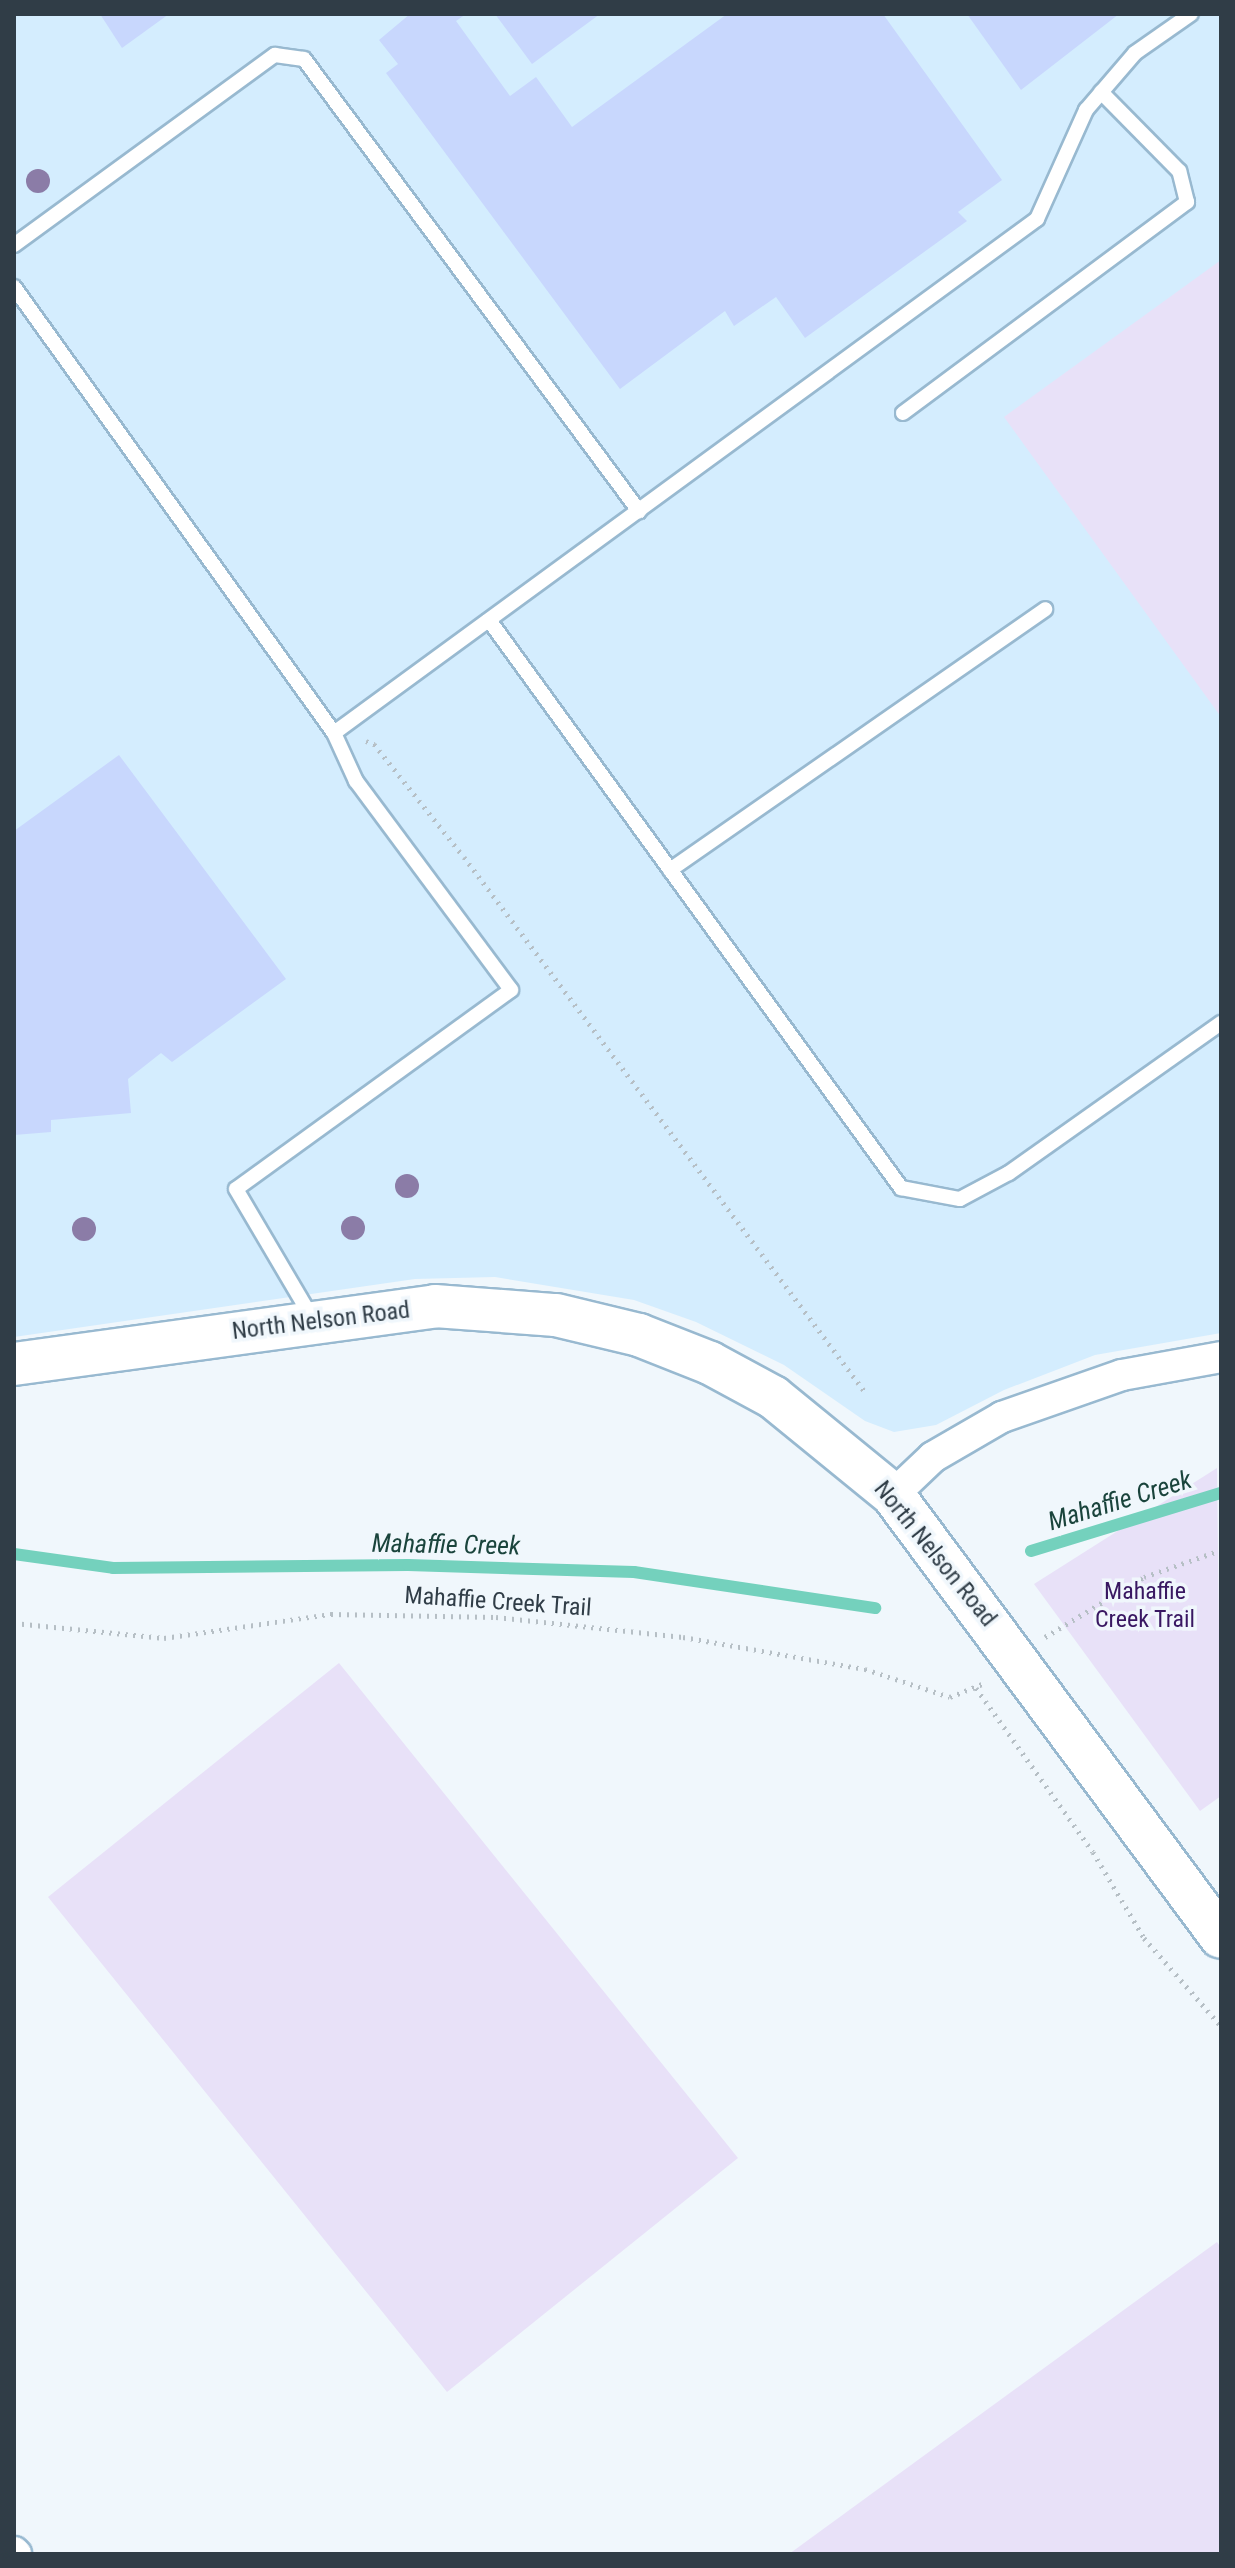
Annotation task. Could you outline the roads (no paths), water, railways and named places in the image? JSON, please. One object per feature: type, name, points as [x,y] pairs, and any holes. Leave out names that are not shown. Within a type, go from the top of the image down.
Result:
[{"type":"street","name":"North Nelson Road","points":[[14,1364],[314,1320],[435,1306],[556,1315],[639,1335],[710,1363],[773,1397],[893,1495],[1018,1658],[1221,1937]]},
{"type":"street","points":[[893,1495],[933,1457],[1002,1417],[1122,1375],[1221,1357]]},
{"type":"lane","points":[[334,733],[1037,219],[1086,110],[1135,53],[1191,14]]},
{"type":"lane","points":[[14,245],[275,55],[304,59],[639,511]]},
{"type":"lane","points":[[903,413],[1187,202],[1179,171],[1101,92]]},
{"type":"lane","points":[[14,287],[334,733],[356,781],[511,990],[236,1189],[314,1320]]},
{"type":"lane","points":[[670,870],[1045,609]]},
{"type":"lane","points":[[489,620],[901,1188],[930,1197],[960,1199],[1009,1173],[1221,1023]]},
{"type":"waterway","name":"Mahaffie Creek","points":[[1031,1551],[1221,1493]]},
{"type":"waterway","name":"Mahaffie Creek","points":[[14,1554],[113,1568],[408,1565],[634,1572],[875,1608]]},
{"type":"park label","name":"Mahaffie Creek Trail","points":[[1145,1606]]}]
